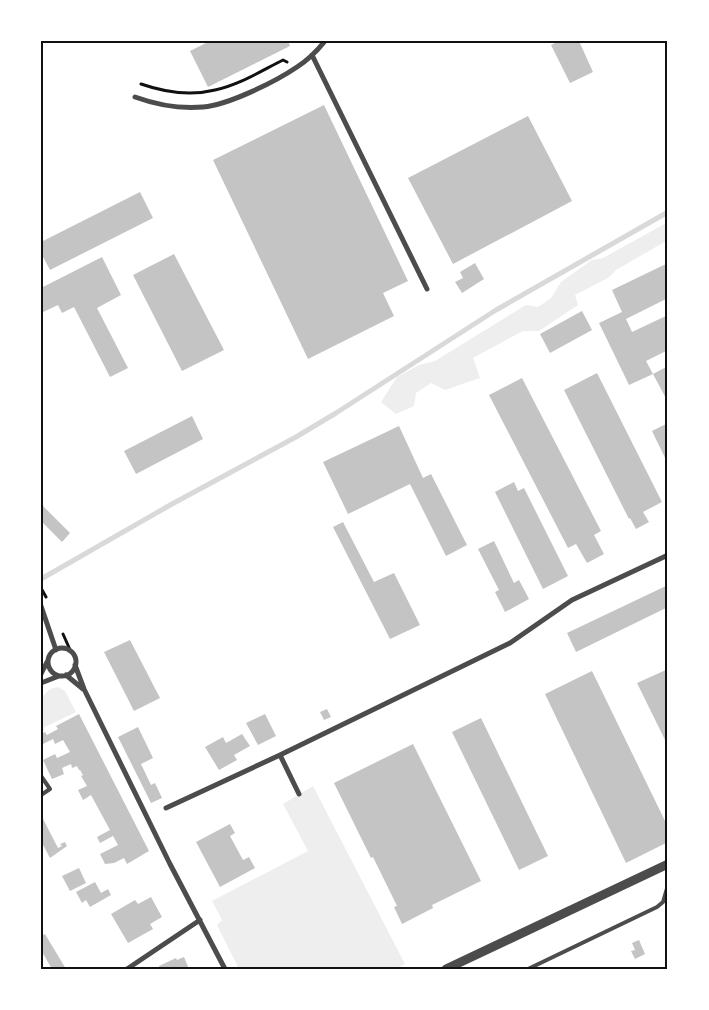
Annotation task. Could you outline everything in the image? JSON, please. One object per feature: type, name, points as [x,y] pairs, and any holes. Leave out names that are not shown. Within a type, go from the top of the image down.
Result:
[{"type":"street","points":[[135,97],[156,104],[178,107],[213,106],[244,95],[298,67],[325,41]]},
{"type":"street","points":[[312,55],[427,289]]},
{"type":"street","points":[[166,808],[280,755],[510,643],[572,600],[668,555]]},
{"type":"street","points":[[41,606],[56,650]]},
{"type":"street","points":[[41,674],[49,657],[56,650],[64,649],[71,652],[75,658],[75,665],[84,689],[170,864],[225,969]]},
{"type":"street","points":[[49,657],[48,661],[52,672],[63,676],[84,689]]},
{"type":"street","points":[[41,683],[72,672],[75,665]]},
{"type":"street","points":[[280,755],[299,794]]},
{"type":"street","points":[[446,969],[668,864]]},
{"type":"street","points":[[127,969],[200,920]]},
{"type":"lane","points":[[41,776],[50,789],[41,794]]},
{"type":"lane","points":[[528,969],[657,907],[663,902],[668,885]]},
{"type":"path","points":[[141,84],[178,92],[216,90],[235,84],[283,60]]},
{"type":"path","points":[[62,631],[71,652]]},
{"type":"shaded area","points":[[668,222],[668,240],[616,270],[608,278],[575,295],[578,305],[539,331],[523,331],[473,358],[480,378],[445,390],[431,383],[416,393],[414,406],[396,414],[381,402],[397,377],[419,365],[435,361],[526,305],[538,307],[551,298],[561,282],[592,260],[603,258]]},
{"type":"shaded area","points":[[58,687],[65,691],[76,712],[43,728],[45,730],[41,732],[41,698],[50,689]]},
{"type":"shaded area","points":[[313,786],[405,964],[395,969],[239,969],[217,925],[222,920],[212,901],[308,851],[283,804]]},
{"type":"building","points":[[210,41],[288,41],[290,46],[208,87],[190,51]]},
{"type":"building","points":[[559,41],[579,41],[593,72],[570,83],[551,45]]},
{"type":"building","points":[[324,105],[408,281],[383,293],[394,316],[308,359],[213,160]]},
{"type":"building","points":[[528,116],[572,201],[453,264],[408,178]]},
{"type":"building","points":[[140,192],[153,218],[50,270],[41,253],[41,242]]},
{"type":"building","points":[[174,254],[224,350],[182,371],[133,275]]},
{"type":"building","points":[[102,257],[121,295],[97,308],[128,368],[110,377],[74,307],[62,313],[58,305],[41,313],[41,288]]},
{"type":"building","points":[[475,263],[484,279],[462,293],[455,282],[463,278],[460,272]]},
{"type":"building","points":[[668,263],[668,298],[626,319],[632,332],[668,315],[668,350],[646,361],[653,374],[629,385],[599,323],[622,312],[612,290]]},
{"type":"building","points":[[582,311],[592,330],[550,353],[540,334]]},
{"type":"building","points":[[668,366],[668,402],[653,374]]},
{"type":"building","points":[[597,373],[662,502],[643,512],[649,522],[636,529],[629,519],[564,390]]},
{"type":"building","points":[[522,378],[601,531],[594,535],[604,554],[587,563],[576,544],[568,548],[489,395]]},
{"type":"building","points":[[192,416],[203,439],[136,474],[124,451]]},
{"type":"building","points":[[668,423],[668,464],[652,431]]},
{"type":"building","points":[[399,426],[423,478],[431,474],[467,545],[446,556],[410,484],[348,514],[323,462]]},
{"type":"building","points":[[514,482],[518,491],[524,488],[568,576],[543,589],[495,492]]},
{"type":"building","points":[[41,504],[70,533],[62,542],[43,523],[41,525]]},
{"type":"building","points":[[343,522],[374,582],[394,573],[420,625],[390,639],[333,527]]},
{"type":"building","points":[[494,541],[514,583],[519,580],[529,599],[505,612],[495,592],[499,590],[478,549]]},
{"type":"building","points":[[668,585],[668,607],[576,652],[567,633]]},
{"type":"building","points":[[130,640],[160,698],[134,711],[104,652]]},
{"type":"building","points":[[668,669],[668,746],[637,683]]},
{"type":"building","points":[[592,671],[668,827],[668,842],[626,863],[545,694]]},
{"type":"building","points":[[327,709],[331,717],[324,720],[320,712]]},
{"type":"building","points":[[79,714],[149,851],[127,864],[124,858],[114,863],[105,864],[100,854],[118,845],[113,836],[100,843],[97,837],[110,830],[91,795],[83,800],[78,790],[87,786],[77,766],[72,768],[71,764],[62,768],[64,774],[52,779],[43,760],[55,754],[57,758],[70,752],[63,740],[55,744],[53,739],[43,744],[41,734],[45,732],[47,735],[58,729],[56,726]]},
{"type":"building","points":[[265,714],[276,736],[258,745],[246,723]]},
{"type":"building","points":[[481,718],[548,856],[519,870],[452,732]]},
{"type":"building","points":[[138,727],[153,758],[141,764],[151,785],[155,783],[162,798],[151,803],[118,737]]},
{"type":"building","points":[[242,734],[250,746],[234,755],[237,760],[219,770],[205,747],[223,737],[226,743]]},
{"type":"building","points":[[413,744],[481,881],[432,905],[433,908],[402,924],[394,907],[397,906],[334,783]]},
{"type":"building","points":[[41,815],[58,848],[62,846],[60,844],[65,842],[67,846],[50,858],[41,841]]},
{"type":"building","points":[[230,824],[235,833],[230,836],[243,860],[249,857],[255,868],[220,887],[196,842]]},
{"type":"building","points":[[79,868],[86,883],[70,891],[62,876]]},
{"type":"building","points":[[95,882],[101,893],[108,889],[111,895],[90,907],[86,900],[82,903],[76,892]]},
{"type":"building","points":[[151,897],[162,917],[150,924],[153,929],[128,943],[111,914],[135,900],[138,904]]},
{"type":"building","points":[[45,934],[66,969],[52,969],[41,950],[41,936]]},
{"type":"building","points":[[639,940],[645,954],[635,959],[631,951],[635,950],[632,943]]},
{"type":"building","points":[[184,957],[189,969],[160,969],[159,966],[176,958],[177,960]]},
{"type":"waterway","points":[[41,579],[172,504],[296,437],[496,310],[668,212]]}]
